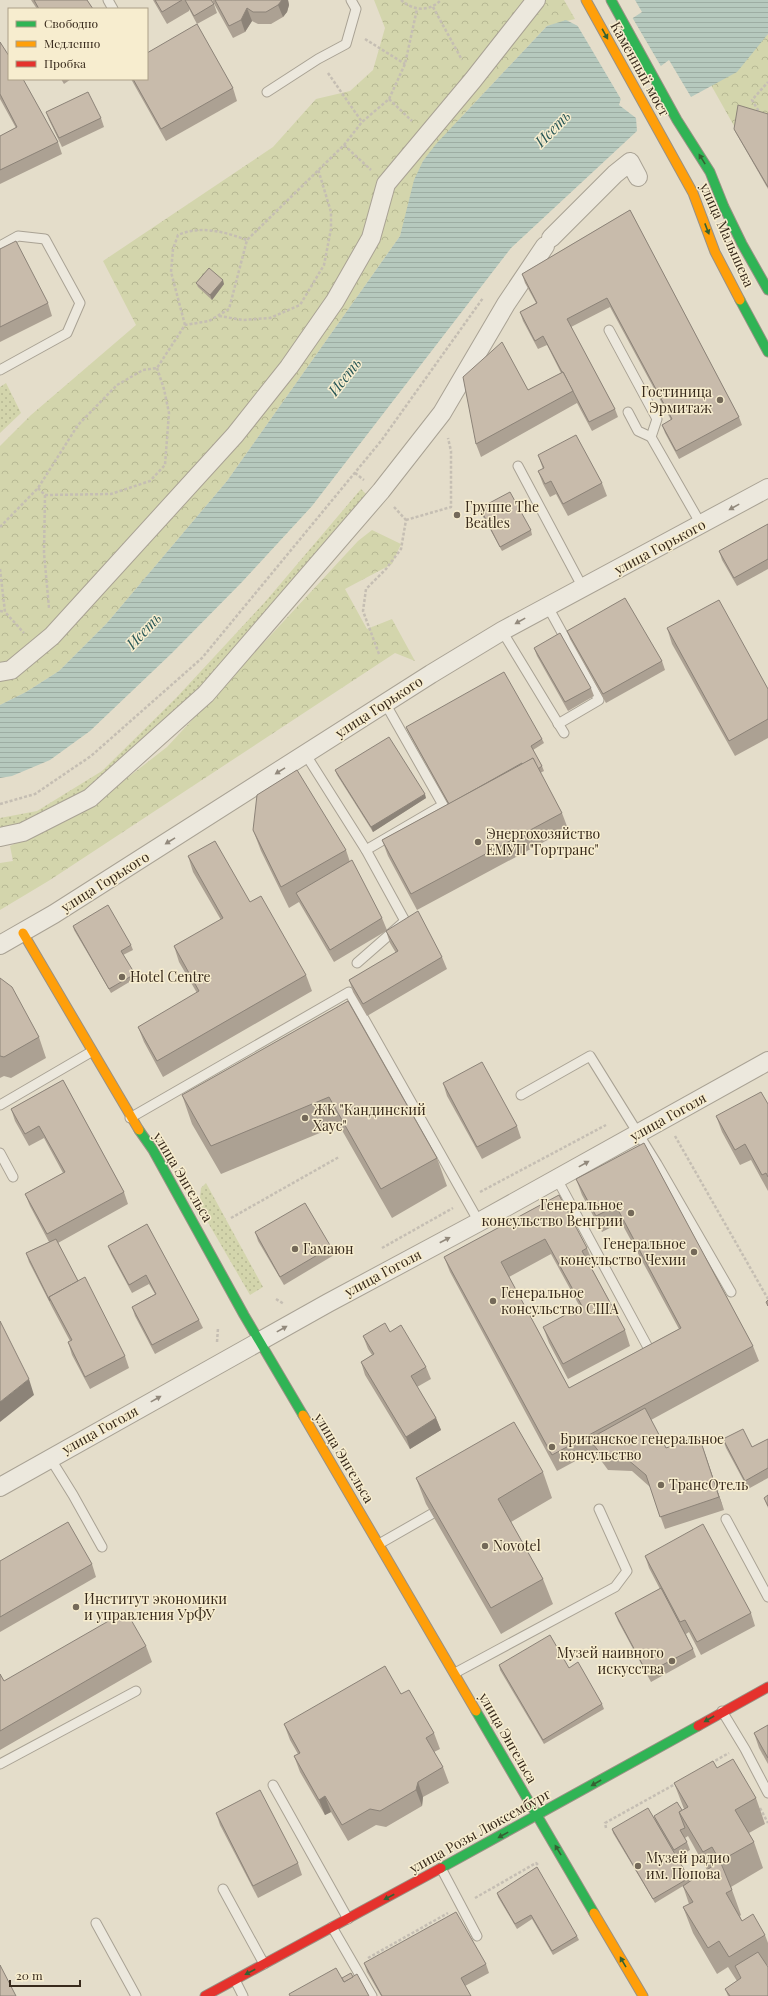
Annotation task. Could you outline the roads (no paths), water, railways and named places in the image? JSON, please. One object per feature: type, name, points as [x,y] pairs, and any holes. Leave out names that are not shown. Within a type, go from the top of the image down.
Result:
[{"type":"main road","name":"Каменный мост","points":[[586,0],[658,131]]},
{"type":"main road","name":"Каменный мост","points":[[611,0],[678,120]]},
{"type":"main road","name":"улица Малышева","points":[[678,120],[710,172],[724,207],[742,244],[768,290]]},
{"type":"main road","name":"улица Малышева","points":[[658,131],[693,193],[715,252],[768,352]]},
{"type":"main road","name":"улица Энгельса","points":[[23,933],[130,1118],[152,1150],[188,1211],[259,1342],[379,1544],[643,1996]]},
{"type":"main road","name":"улица Розы Люксембург","points":[[204,1996],[537,1816],[768,1687]]},
{"type":"street","points":[[0,672],[11,670],[52,636],[230,441],[289,367],[335,301],[371,238],[386,184],[473,80],[536,0]]},
{"type":"street","points":[[0,837],[23,832],[90,798],[206,694],[382,491],[442,413],[506,304],[548,242],[615,174],[630,162],[638,176]]},
{"type":"street","name":"улица Горького","points":[[0,945],[23,933],[306,755],[385,703],[502,631],[702,526],[768,488]]},
{"type":"street","name":"улица Гоголя","points":[[0,1487],[768,1061]]},
{"type":"lane","points":[[267,92],[318,59],[346,44],[356,9],[351,0]]},
{"type":"lane","points":[[0,246],[18,236],[45,239],[80,302],[67,333],[0,370]]},
{"type":"lane","points":[[609,330],[657,420],[651,437]]},
{"type":"lane","points":[[628,412],[638,431],[651,437],[702,526]]},
{"type":"lane","points":[[518,466],[583,588]]},
{"type":"lane","points":[[548,606],[599,700],[558,724]]},
{"type":"lane","points":[[502,631],[564,733]]},
{"type":"lane","points":[[366,850],[443,805],[385,703]]},
{"type":"lane","points":[[306,755],[366,850],[405,922],[357,963]]},
{"type":"lane","points":[[130,1118],[349,992],[479,1222]]},
{"type":"lane","points":[[0,1105],[91,1052]]},
{"type":"lane","points":[[521,1095],[590,1056],[658,1164],[731,1292]]},
{"type":"lane","points":[[0,1154],[13,1177]]},
{"type":"lane","points":[[557,1179],[651,1353]]},
{"type":"lane","points":[[50,1458],[102,1546]]},
{"type":"lane","points":[[379,1544],[448,1504]]},
{"type":"lane","points":[[454,1673],[615,1587],[627,1571],[600,1509]]},
{"type":"lane","points":[[726,1519],[768,1597]]},
{"type":"lane","points":[[0,1764],[136,1691]]},
{"type":"lane","points":[[722,1712],[743,1745],[768,1793]]},
{"type":"lane","points":[[273,1785],[348,1919]]},
{"type":"lane","points":[[442,1868],[477,1936]]},
{"type":"lane","points":[[224,1889],[264,1964]]},
{"type":"lane","points":[[96,1923],[136,1996]]},
{"type":"lane","points":[[332,1927],[372,1996]]},
{"type":"lane","points":[[235,1980],[243,1996]]},
{"type":"water","name":"Исеть","points":[[635,0],[768,0],[768,34],[737,72],[691,97],[669,60],[622,95],[619,105],[636,118],[637,131],[511,248],[312,506],[242,582],[172,653],[90,731],[50,760],[12,776],[0,778],[0,705],[26,692],[59,671],[107,623],[227,481],[400,236],[414,180],[423,161],[436,144],[547,26],[566,20],[578,26],[590,46],[642,12]]},
{"type":"place","name":"Гостиница Эрмитаж","points":[[720,400]]},
{"type":"place","name":"Группе The Beatles","points":[[457,515]]},
{"type":"place","name":"Энергохозяйство ЕМУП \"Гортранс\"","points":[[478,842]]},
{"type":"place","name":"Hotel Centre","points":[[122,977]]},
{"type":"place","name":"ЖК \"Кандинский Хаус\"","points":[[305,1118]]},
{"type":"place","name":"Генеральное консульство Венгрии","points":[[631,1213]]},
{"type":"place","name":"Гамаюн","points":[[295,1249]]},
{"type":"place","name":"Генеральное консульство Чехии","points":[[694,1252]]},
{"type":"place","name":"Генеральное консульство США","points":[[493,1301]]},
{"type":"place","name":"Британское генеральное консульство","points":[[552,1447]]},
{"type":"place","name":"ТрансОтель","points":[[661,1485]]},
{"type":"place","name":"Novotel","points":[[485,1546]]},
{"type":"place","name":"Институт экономики и управления УрФУ","points":[[76,1607]]},
{"type":"place","name":"Музей наивного искусства","points":[[672,1661]]},
{"type":"place","name":"Музей радио им. Попова","points":[[638,1866]]}]
